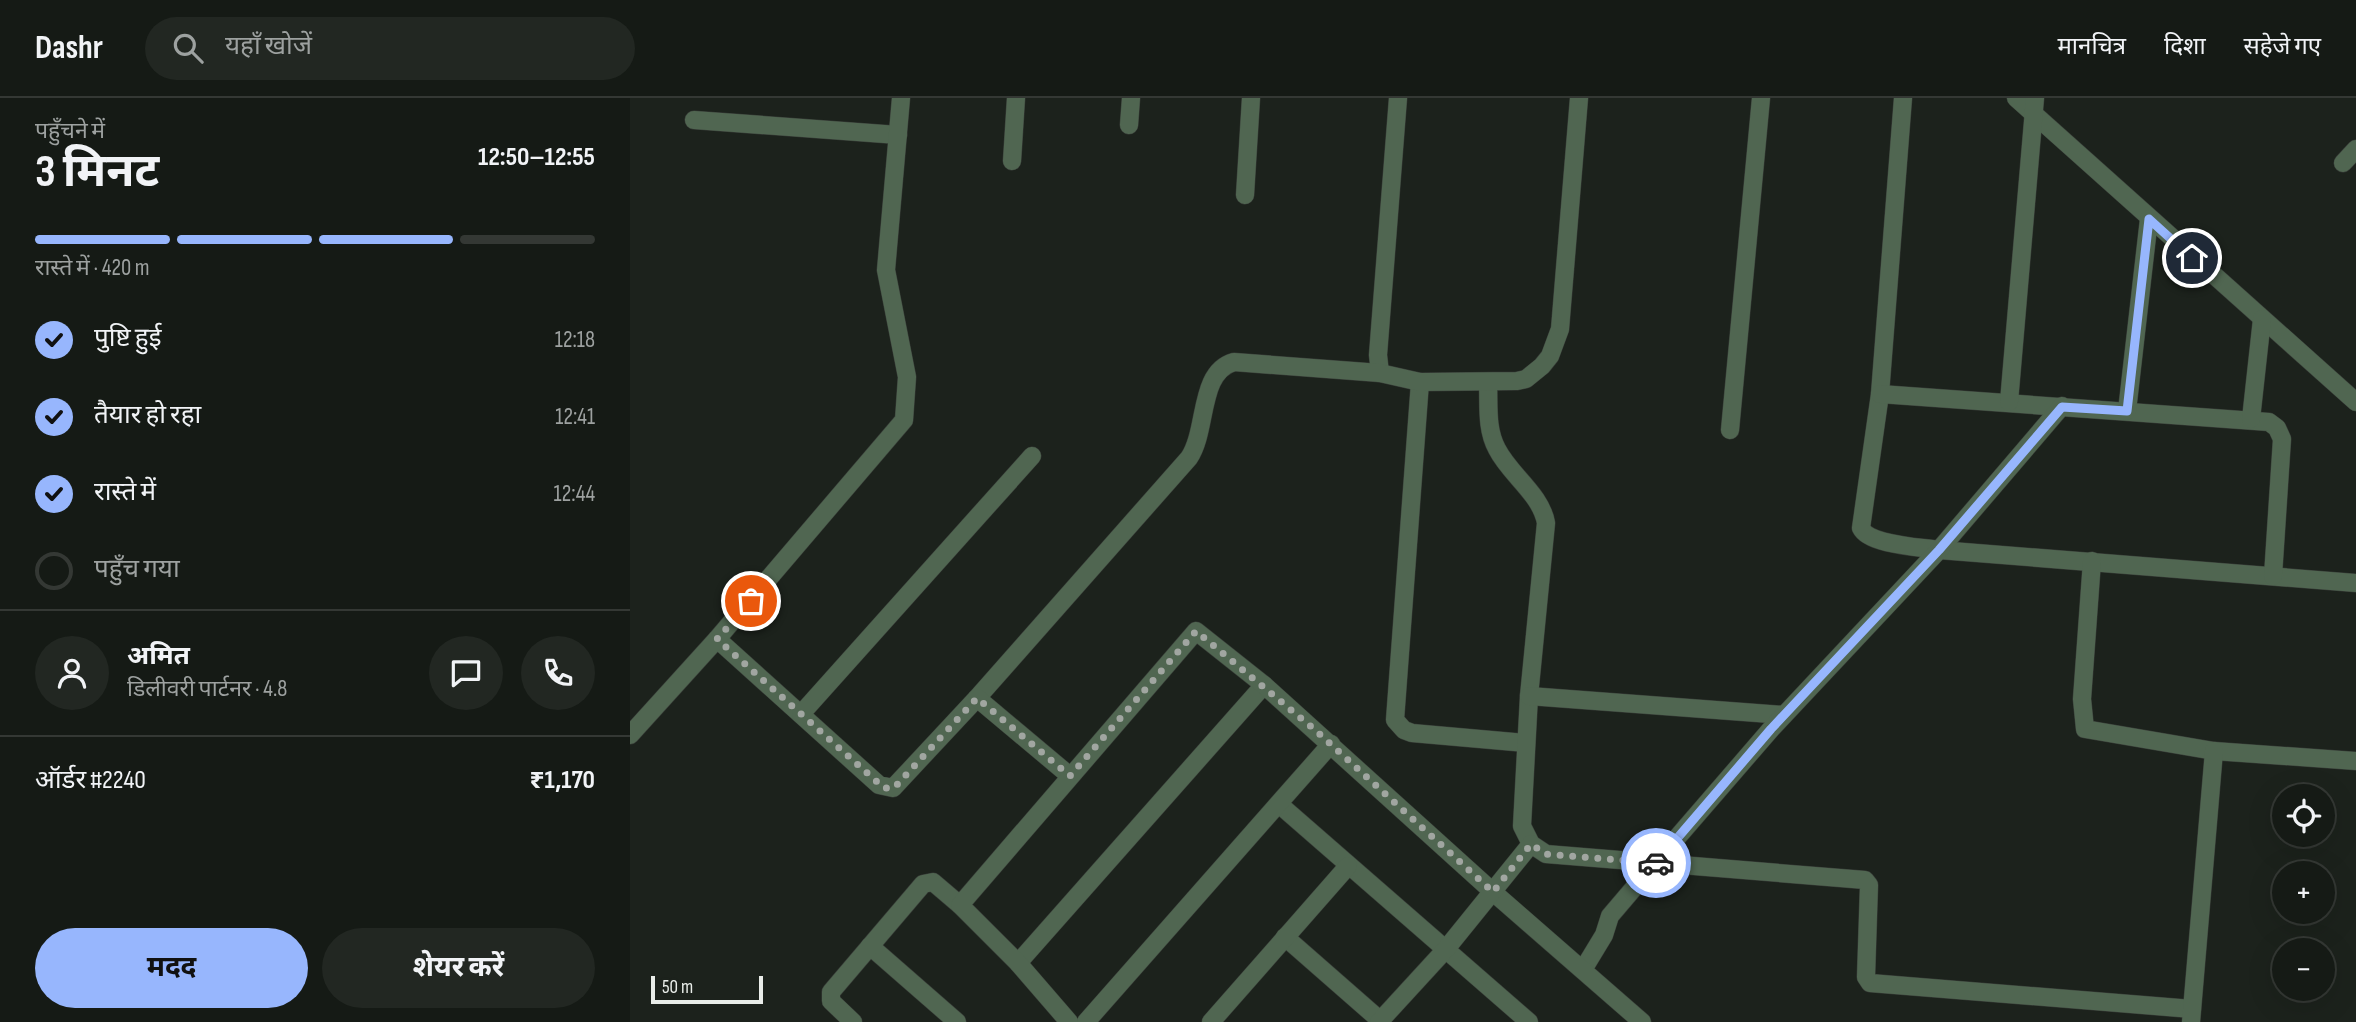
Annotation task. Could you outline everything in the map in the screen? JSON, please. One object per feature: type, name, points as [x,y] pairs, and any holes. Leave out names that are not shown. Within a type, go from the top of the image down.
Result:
[{"type":"street","points":[[630,735],[717,639],[904,420],[907,377],[886,270],[901,98]]},
{"type":"street","points":[[1012,161],[1016,98]]},
{"type":"street","points":[[1129,125],[1131,98]]},
{"type":"street","points":[[1245,195],[1251,98]]},
{"type":"street","points":[[1380,373],[1378,355],[1398,98]]},
{"type":"street","points":[[717,639],[880,785],[894,788],[1189,458],[1200,439],[1212,378],[1220,368],[1234,362],[1380,373],[1420,382],[1488,383],[1526,379],[1542,366],[1555,344],[1559,329],[1578,98]]},
{"type":"street","points":[[1730,429],[1761,98]]},
{"type":"street","points":[[1903,98],[1880,394],[1861,528],[1864,534],[1874,540],[1939,550],[2356,583]]},
{"type":"street","points":[[2016,98],[2035,106],[2149,219],[2356,402]]},
{"type":"street","points":[[2010,402],[2035,106]]},
{"type":"street","points":[[694,120],[898,135]]},
{"type":"street","points":[[2343,163],[2356,149]]},
{"type":"street","points":[[2127,411],[2149,219]]},
{"type":"street","points":[[2251,419],[2262,319]]},
{"type":"street","points":[[1420,382],[1393,714],[1397,725],[1412,733],[1526,743]]},
{"type":"street","points":[[1488,383],[1489,426],[1495,445],[1542,509],[1546,523],[1529,696],[1522,826],[1531,844],[1546,854],[1865,880],[1869,885],[1866,977],[1870,983],[2191,1015],[2214,751]]},
{"type":"street","points":[[1880,394],[2269,422],[2277,428],[2282,439],[2273,576]]},
{"type":"street","points":[[1584,968],[1604,935],[1610,916],[1784,715],[1939,550],[2062,407]]},
{"type":"street","points":[[801,714],[1032,456]]},
{"type":"street","points":[[2092,561],[2082,699],[2084,727],[2091,732],[2214,751],[2356,761]]},
{"type":"street","points":[[960,905],[1194,631],[1201,632],[1643,1022]]},
{"type":"street","points":[[1018,963],[1264,685]]},
{"type":"street","points":[[1529,696],[1784,715]]},
{"type":"street","points":[[977,698],[1070,776]]},
{"type":"street","points":[[1086,1022],[1331,744]]},
{"type":"street","points":[[1280,805],[1529,1022]]},
{"type":"street","points":[[1285,937],[1381,1022],[1446,949],[1531,844]]},
{"type":"street","points":[[1220,1019],[1285,937],[1348,866]]},
{"type":"street","points":[[853,1022],[831,1001],[830,995],[926,881],[933,882],[960,905],[1018,963],[1069,1022]]},
{"type":"street","points":[[870,946],[957,1022]]},
{"type":"way so far","points":[[751,601],[717,639],[884,788],[894,788],[977,698],[1070,776],[1196,631],[1201,632],[1314,729],[1493,892],[1531,844],[1546,854],[1656,863]]},
{"type":"route","points":[[1656,863],[1771,729],[1939,550],[2062,407],[2127,411],[2149,219],[2192,258]]}]
